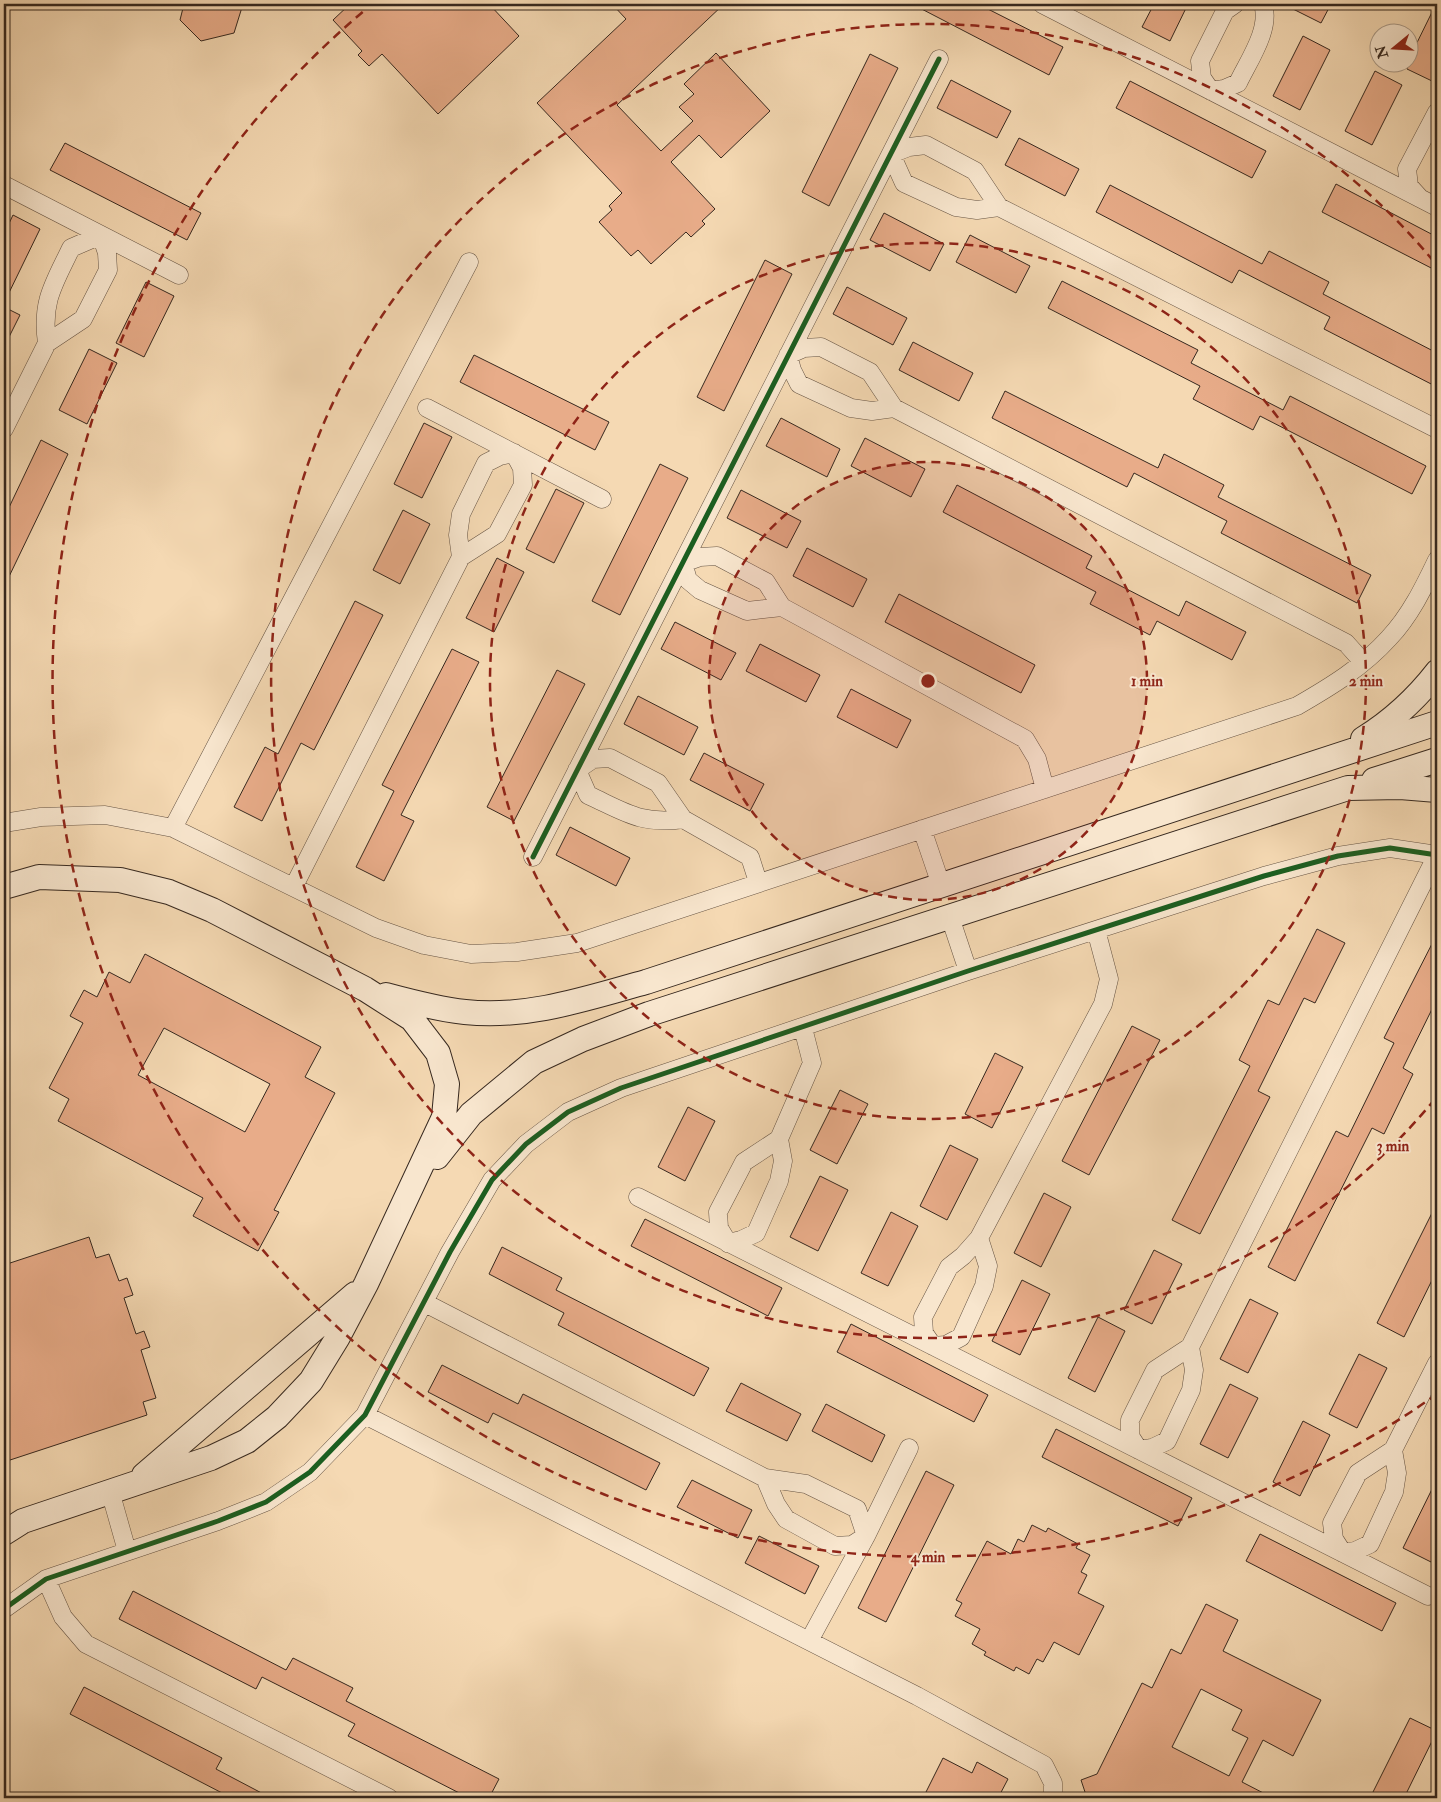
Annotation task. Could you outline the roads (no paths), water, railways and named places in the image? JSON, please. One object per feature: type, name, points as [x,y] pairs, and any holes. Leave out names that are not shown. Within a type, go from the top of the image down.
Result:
[{"type":"main road","points":[[1340,755],[1386,724],[1414,698],[1437,672]]},
{"type":"main road","points":[[364,989],[429,1007],[467,1012],[508,1012],[558,1006],[646,982],[1437,723]]},
{"type":"main road","points":[[412,1188],[470,1114],[534,1062],[583,1039],[732,987],[1437,760]]},
{"type":"main road","points":[[1348,788],[1400,787],[1437,790]]},
{"type":"main road","points":[[1154,816],[1164,848]]},
{"type":"main road","points":[[4,887],[39,877],[83,877],[120,880],[169,892],[212,910],[364,989],[412,1019],[438,1053],[447,1084],[444,1117],[366,1284],[338,1337],[311,1381],[277,1417],[247,1440],[210,1458],[23,1521],[4,1533]]},
{"type":"main road","points":[[722,957],[732,987]]},
{"type":"main road","points":[[135,1483],[366,1284]]},
{"type":"street","points":[[1042,4],[1437,207]]},
{"type":"street","points":[[1211,91],[1202,78],[1200,61],[1225,11],[1236,4]]},
{"type":"street","points":[[1211,91],[1224,89],[1238,83],[1262,31],[1265,10],[1263,4]]},
{"type":"street","points":[[533,857],[939,60]]},
{"type":"street","points":[[1418,198],[1409,186],[1407,169],[1437,112]]},
{"type":"street","points":[[891,154],[909,147],[926,145],[975,170],[999,207],[1437,429]]},
{"type":"street","points":[[891,154],[904,183],[956,207],[977,210],[999,207]]},
{"type":"street","points":[[4,186],[179,275]]},
{"type":"street","points":[[1418,198],[1430,198],[1437,194]]},
{"type":"street","points":[[4,430],[47,343],[83,319],[108,270],[107,253],[101,235]]},
{"type":"street","points":[[47,343],[44,321],[46,300],[71,248],[101,235]]},
{"type":"street","points":[[174,828],[468,262]]},
{"type":"street","points":[[788,355],[804,348],[821,347],[870,372],[894,408],[1346,643],[1363,662]]},
{"type":"street","points":[[788,355],[800,384],[851,408],[872,411],[894,408]]},
{"type":"street","points":[[427,408],[602,498]]},
{"type":"street","points":[[294,886],[461,557],[498,534],[523,485],[522,468],[514,453]]},
{"type":"street","points":[[461,557],[458,535],[461,514],[486,463],[500,456],[514,453]]},
{"type":"street","points":[[683,563],[700,557],[717,556],[766,582],[782,607],[1025,739],[1037,760],[1046,789]]},
{"type":"street","points":[[4,823],[41,817],[105,815],[174,828],[376,928],[424,945],[470,954],[517,952],[577,943],[1297,706],[1336,684],[1390,638],[1421,593],[1437,560]]},
{"type":"street","points":[[683,563],[688,580],[700,590],[747,611],[782,607]]},
{"type":"street","points":[[577,770],[593,759],[610,758],[658,783],[683,819],[750,857],[758,882]]},
{"type":"street","points":[[577,770],[588,795],[631,816],[640,820],[661,822],[683,819]]},
{"type":"street","points":[[922,829],[941,886]]},
{"type":"street","points":[[4,1609],[46,1579],[266,1502],[310,1472],[365,1415],[455,1243],[492,1180],[526,1144],[568,1112],[621,1088],[803,1028],[968,970],[1264,876],[1338,856],[1390,848],[1437,855],[1190,1347],[1155,1370],[1130,1420],[1130,1436],[1139,1450]]},
{"type":"street","points":[[950,917],[968,970]]},
{"type":"street","points":[[933,1346],[924,1333],[923,1317],[949,1267],[963,1256],[979,1238],[1103,1004],[1109,979],[1096,930]]},
{"type":"street","points":[[728,1243],[719,1228],[718,1212],[744,1162],[778,1139],[812,1063],[803,1028]]},
{"type":"street","points":[[728,1243],[741,1240],[756,1232],[779,1181],[783,1162],[778,1139]]},
{"type":"street","points":[[638,1197],[1428,1596]]},
{"type":"street","points":[[933,1346],[946,1345],[961,1337],[984,1286],[988,1266],[979,1238]]},
{"type":"street","points":[[425,1302],[766,1478],[806,1484],[857,1509],[866,1536]]},
{"type":"street","points":[[1139,1450],[1152,1448],[1167,1441],[1190,1390],[1194,1370],[1190,1347]]},
{"type":"street","points":[[1343,1553],[1334,1539],[1332,1523],[1358,1473],[1393,1450],[1437,1363]]},
{"type":"street","points":[[365,1415],[917,1696],[1044,1765],[1053,1783],[1053,1798]]},
{"type":"street","points":[[809,1641],[866,1536],[910,1448]]},
{"type":"street","points":[[1343,1553],[1355,1551],[1370,1544],[1394,1492],[1397,1472],[1393,1450]]},
{"type":"street","points":[[766,1478],[776,1504],[786,1519],[835,1546],[852,1545],[866,1536]]},
{"type":"street","points":[[110,1491],[127,1551]]},
{"type":"street","points":[[46,1579],[63,1617],[86,1644],[389,1798]]}]
